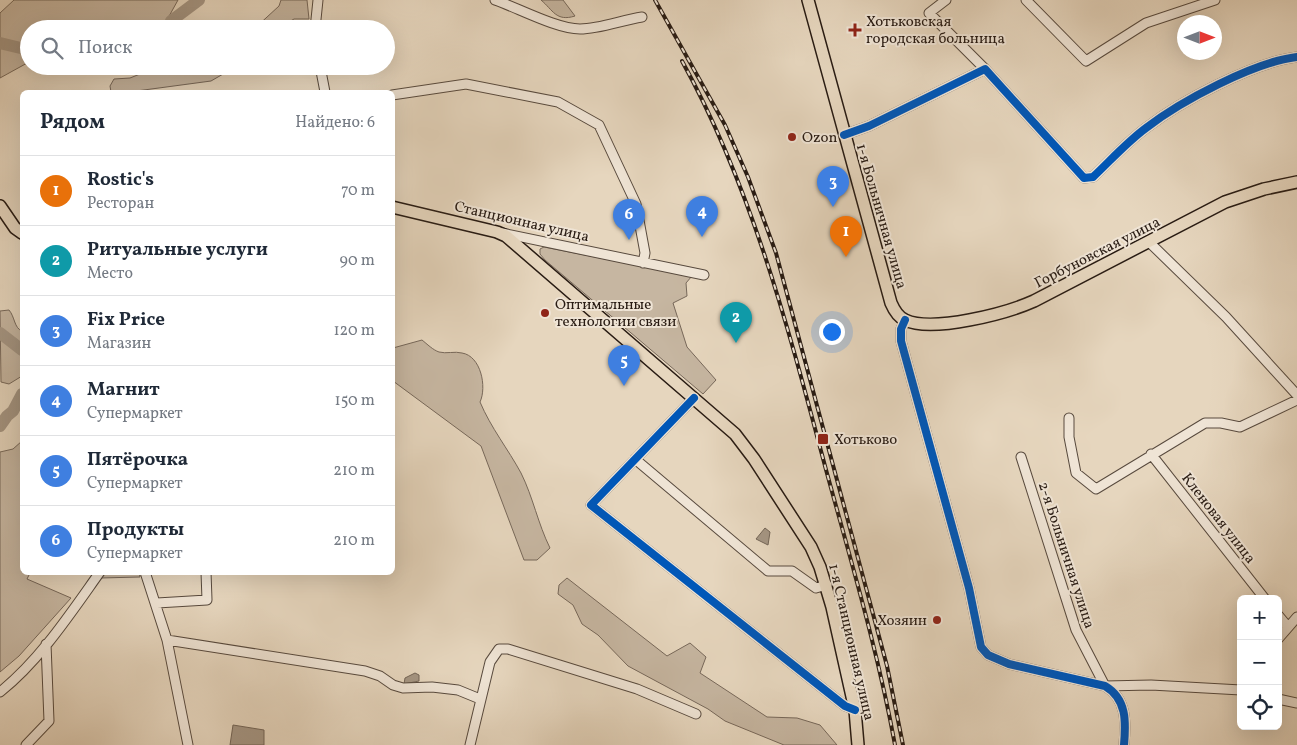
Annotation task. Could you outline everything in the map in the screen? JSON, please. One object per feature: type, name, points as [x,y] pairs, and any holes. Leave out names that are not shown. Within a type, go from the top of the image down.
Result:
[{"type":"main road","name":"1-я Больничная улица","points":[[808,0],[891,302],[896,312],[905,320]]},
{"type":"main road","name":"Горбуновская улица","points":[[905,320],[919,323],[949,322],[982,319],[1006,313],[1034,301],[1225,202],[1264,188],[1297,182]]},
{"type":"main road","points":[[0,206],[15,228],[20,232]]},
{"type":"main road","name":"Станционная улица","points":[[395,208],[497,232]]},
{"type":"main road","name":"1-я Станционная улица","points":[[497,232],[529,255],[694,398],[745,445],[811,547],[826,585],[855,710],[858,745]]},
{"type":"street","points":[[316,20],[318,0]]},
{"type":"street","points":[[495,0],[536,15],[548,22],[580,29],[642,17]]},
{"type":"street","points":[[946,0],[929,12],[985,69],[1084,178],[1093,177],[1146,128],[1210,88],[1282,59],[1297,57]]},
{"type":"street","points":[[1026,0],[1086,61],[1146,22],[1216,0]]},
{"type":"street","points":[[844,135],[869,126],[985,69]]},
{"type":"street","points":[[321,75],[324,90]]},
{"type":"street","points":[[395,95],[466,84],[558,102],[599,125],[636,204],[644,253],[643,263]]},
{"type":"street","name":"Станционная улица","points":[[497,232],[704,275]]},
{"type":"street","points":[[529,255],[530,248],[535,243],[543,242]]},
{"type":"street","points":[[1149,242],[1226,317],[1297,395]]},
{"type":"street","points":[[905,320],[901,329],[901,341],[969,588],[978,639],[988,655],[1014,666],[1105,686],[1151,685],[1237,689]]},
{"type":"street","points":[[694,398],[591,504],[845,706],[855,710]]},
{"type":"street","points":[[1069,418],[1069,437],[1076,473],[1096,489],[1205,423],[1221,423],[1240,427],[1297,400]]},
{"type":"street","name":"Кленовая улица","points":[[1151,454],[1263,595]]},
{"type":"street","name":"2-я Больничная улица","points":[[1021,457],[1076,630],[1105,686],[1116,694],[1123,707],[1124,745]]},
{"type":"street","points":[[635,459],[768,571],[792,571],[816,588],[826,585]]},
{"type":"street","points":[[0,692],[46,644],[98,575]]},
{"type":"street","points":[[146,575],[157,603],[167,640],[181,700],[188,745]]},
{"type":"street","points":[[157,603],[207,600],[206,575]]},
{"type":"street","points":[[1282,635],[1297,617]]},
{"type":"street","points":[[1282,620],[1288,627]]},
{"type":"street","points":[[167,640],[365,671],[380,676],[393,685],[403,688],[432,686],[458,690],[480,699]]},
{"type":"street","points":[[26,745],[49,720],[46,644]]},
{"type":"street","points":[[470,745],[490,662],[499,648],[508,649],[637,690],[696,714]]},
{"type":"street","points":[[1282,700],[1297,703]]},
{"type":"shaded area","points":[[14,0],[178,0],[167,20],[20,20],[20,67],[0,78],[0,13]]},
{"type":"shaded area","points":[[281,0],[307,0],[309,19],[264,20],[279,6]]},
{"type":"shaded area","points":[[541,0],[563,0],[575,16],[559,16]]},
{"type":"shaded area","points":[[138,75],[221,75],[211,81],[144,90],[111,90],[110,86],[114,79],[130,78]]},
{"type":"shaded area","points":[[544,247],[692,276],[686,283],[687,296],[673,303],[687,347],[716,380],[703,394],[545,260],[540,254],[540,249]]},
{"type":"shaded area","points":[[9,310],[20,330],[20,377],[9,384],[1,382],[0,311]]},
{"type":"shaded area","points":[[422,340],[439,352],[459,352],[469,355],[474,360],[481,373],[483,388],[480,402],[489,421],[521,473],[550,548],[537,560],[524,560],[481,446],[395,382],[395,347]]},
{"type":"shaded area","points":[[20,443],[20,575],[29,575],[27,579],[71,598],[19,656],[0,672],[0,452],[13,449]]},
{"type":"shaded area","points":[[765,528],[770,532],[768,545],[756,539]]},
{"type":"shaded area","points":[[102,575],[140,575],[140,577],[100,578]]},
{"type":"shaded area","points":[[567,578],[667,656],[690,643],[706,657],[700,673],[767,717],[797,718],[820,725],[837,745],[784,745],[725,721],[708,709],[628,666],[598,635],[582,624],[573,605],[558,594],[559,585]]},
{"type":"shaded area","points":[[415,673],[419,675],[419,681],[404,684],[405,678]]},
{"type":"shaded area","points":[[233,725],[264,730],[264,745],[230,745]]},
{"type":"waterway","points":[[172,20],[199,0]]},
{"type":"waterway","points":[[0,43],[20,48]]},
{"type":"waterway","points":[[0,333],[20,348]]},
{"type":"waterway","points":[[0,426],[13,411],[20,398]]},
{"type":"railway","points":[[655,0],[725,125],[748,177],[776,253],[887,666],[903,745]]},
{"type":"railway","points":[[682,61],[707,109],[729,158],[766,259],[782,310],[863,605],[895,745]]},
{"type":"cycle path","points":[[844,135],[869,126],[985,69],[1084,178],[1093,177],[1139,133],[1178,106],[1218,84],[1260,66],[1297,57]]},
{"type":"cycle path","points":[[905,320],[901,329],[901,341],[969,588],[981,647],[988,655],[1009,664],[1105,686],[1118,697],[1124,712],[1124,745]]},
{"type":"cycle path","points":[[694,398],[591,505],[845,706],[855,710]]},
{"type":"place","name":"Хотьковская городская больница","points":[[855,30]]},
{"type":"place","name":"Ozon","points":[[792,137]]},
{"type":"place","name":"Fix Price","points":[[833,207]]},
{"type":"place","name":"Магнит","points":[[702,237]]},
{"type":"place","name":"Продукты","points":[[629,240]]},
{"type":"place","name":"Rostic's","points":[[846,257]]},
{"type":"place","name":"Оптимальные технологии связи","points":[[545,313]]},
{"type":"place","name":"Ритуальные услуги","points":[[736,343]]},
{"type":"place","name":"Пятёрочка","points":[[624,386]]},
{"type":"place","name":"Хотьково","points":[[823,439]]},
{"type":"place","name":"Хозяин","points":[[937,620]]}]
